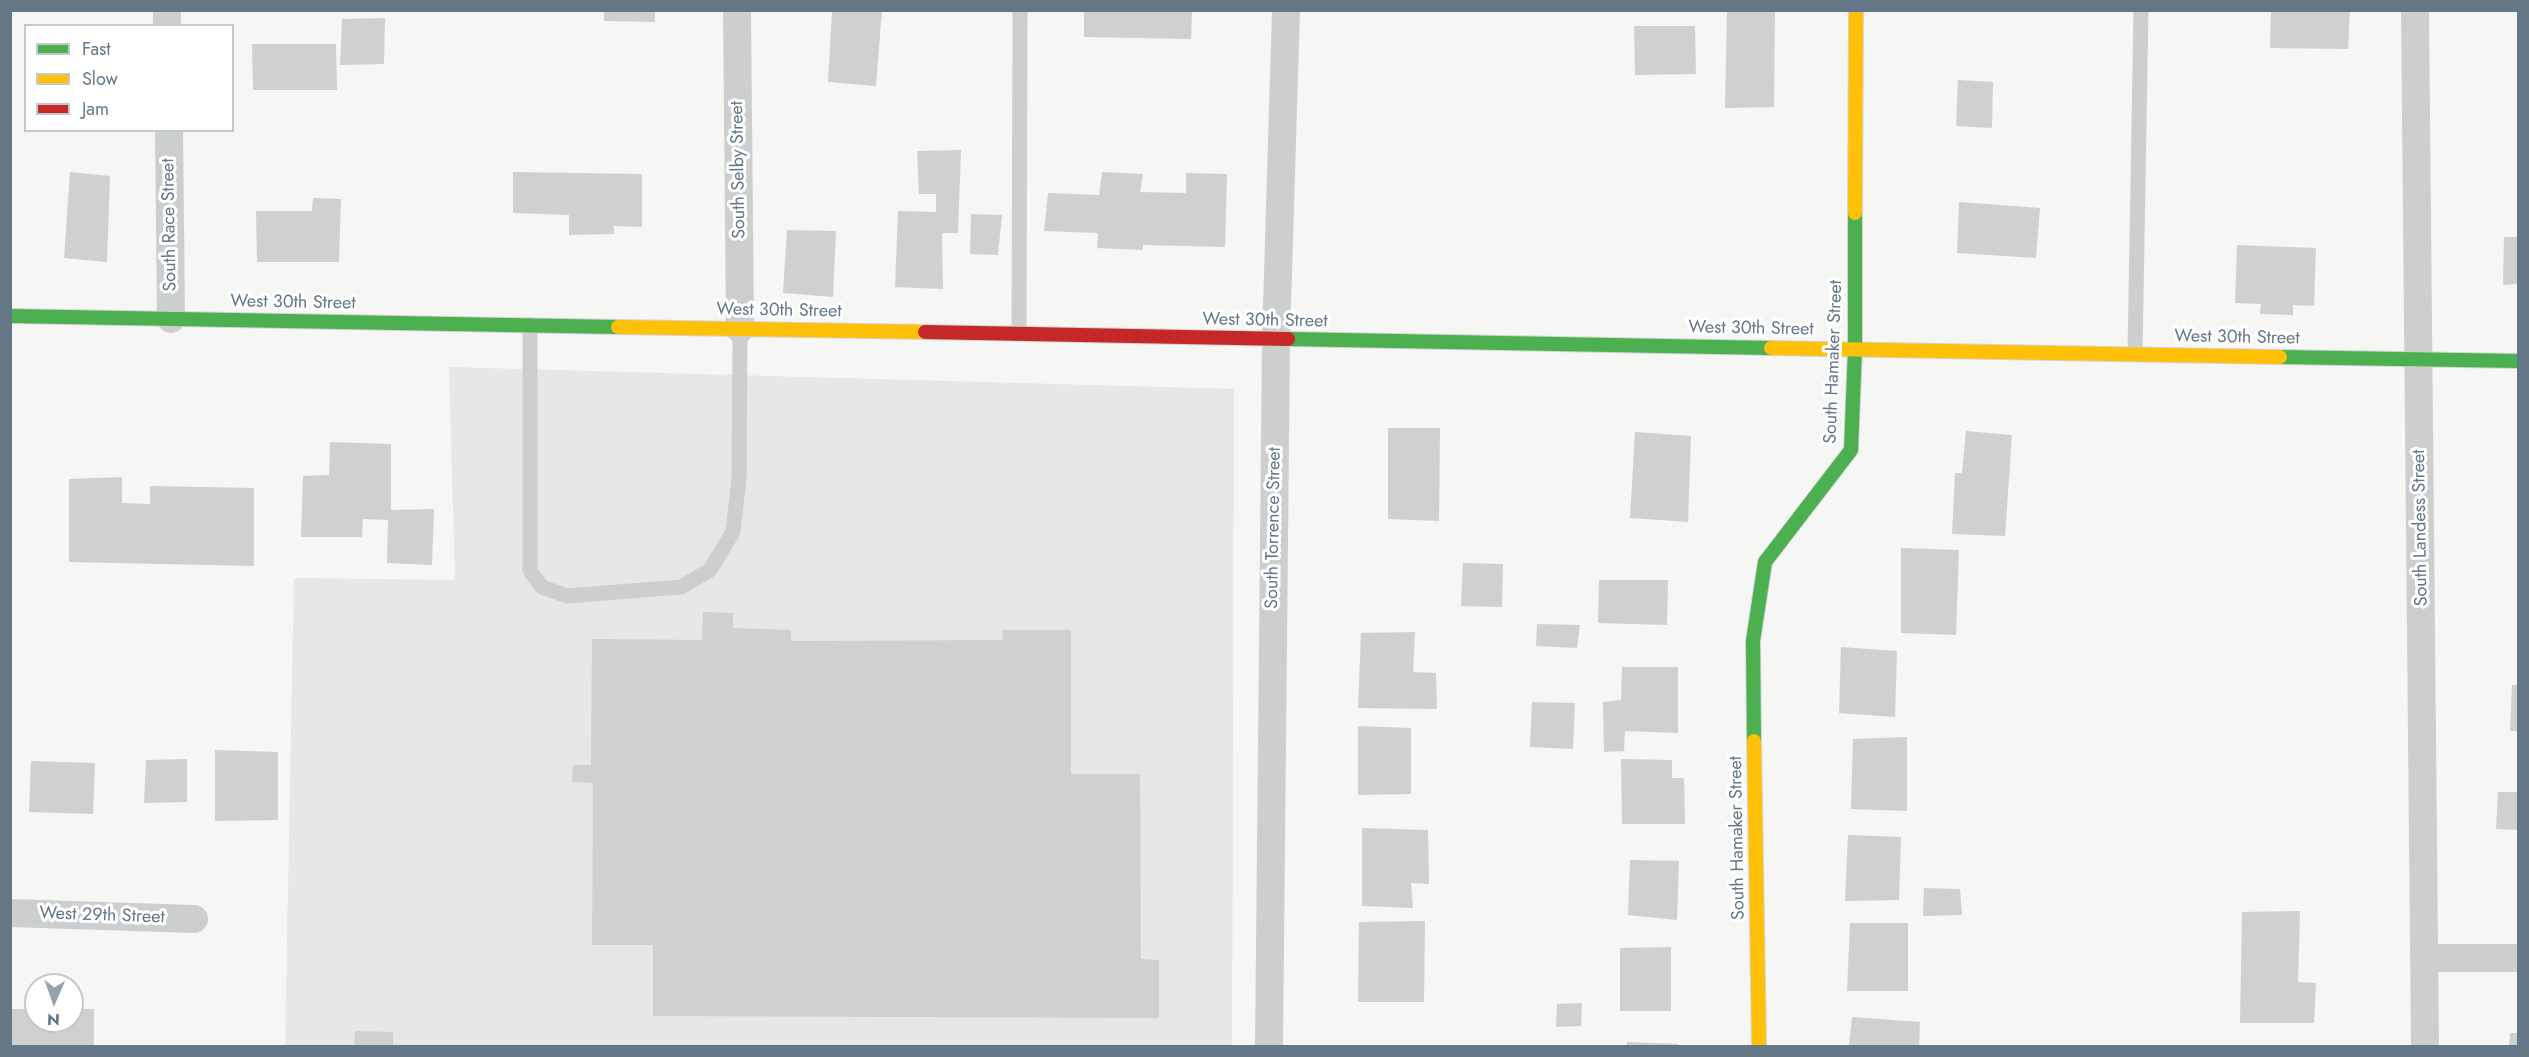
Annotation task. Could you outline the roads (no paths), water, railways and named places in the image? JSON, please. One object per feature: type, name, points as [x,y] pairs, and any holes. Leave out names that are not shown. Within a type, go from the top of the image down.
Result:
[{"type":"street","name":"South Selby Street","points":[[737,10],[740,329]]},
{"type":"street","name":"South Torrence Street","points":[[1269,1047],[1276,339],[1286,10]]},
{"type":"street","name":"South Hamaker Street","points":[[1759,1047],[1753,641],[1765,561],[1851,450],[1855,349],[1856,10]]},
{"type":"street","name":"South Landess Street","points":[[2415,10],[2425,1047]]},
{"type":"street","name":"South Race Street","points":[[169,132],[171,319]]},
{"type":"street","name":"West 30th Street","points":[[10,316],[2518,361]]},
{"type":"street","name":"West 29th Street","points":[[10,913],[194,919]]},
{"type":"street","points":[[2425,957],[2518,958]]},
{"type":"lane","points":[[1018,334],[1020,10]]},
{"type":"lane","points":[[2135,354],[2141,10]]},
{"type":"lane","points":[[530,325],[530,571],[542,586],[567,596],[681,587],[710,570],[733,532],[735,521],[739,478],[740,329]]}]
